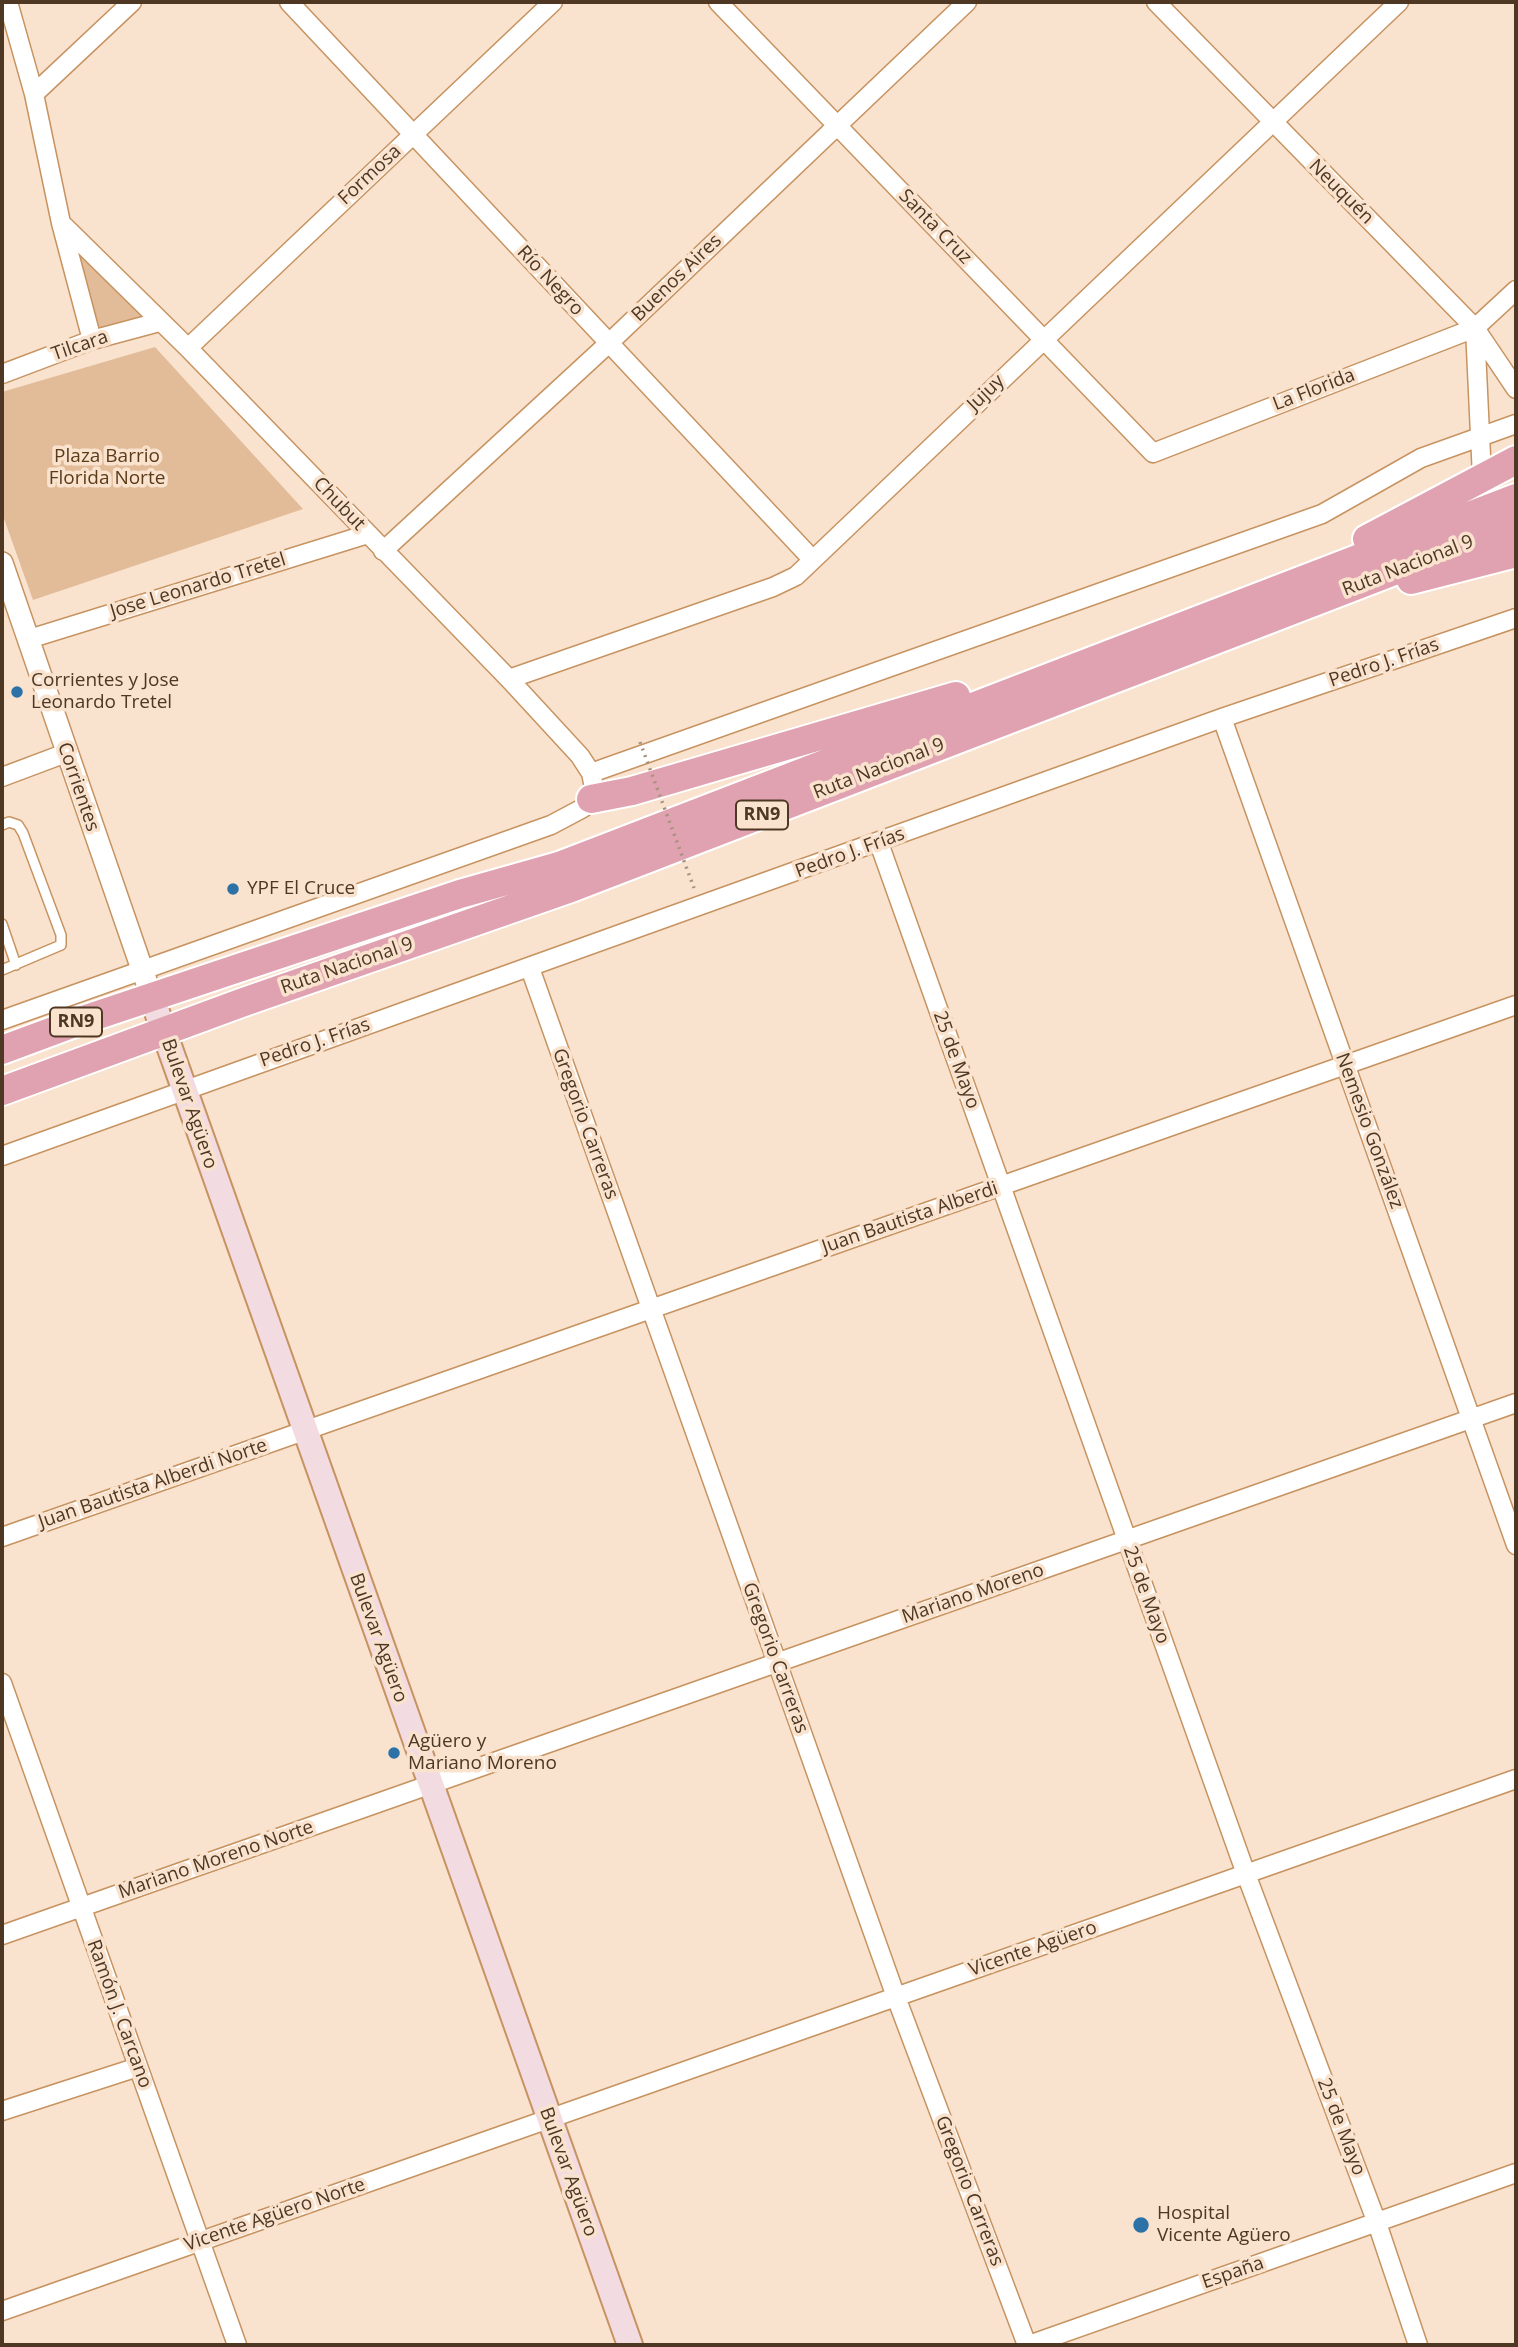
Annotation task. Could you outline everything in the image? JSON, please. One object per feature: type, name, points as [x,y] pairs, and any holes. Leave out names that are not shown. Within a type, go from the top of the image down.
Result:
[{"type":"highway","points":[[1279,590],[1516,460]]},
{"type":"highway","name":"Ruta Nacional 9","points":[[2,1050],[460,894],[559,866],[1516,498]]},
{"type":"highway","name":"Ruta Nacional 9","points":[[2,1091],[571,888],[1516,524]]},
{"type":"highway","points":[[1329,596],[1403,582],[1516,553]]},
{"type":"highway","points":[[591,786],[632,791],[972,691],[1084,664]]},
{"type":"main road","name":"Bulevar Agüero","points":[[152,998],[630,2345]]},
{"type":"street","points":[[34,94],[132,2]]},
{"type":"street","name":"Río Negro","points":[[289,2],[812,559]]},
{"type":"street","name":"Formosa","points":[[188,348],[553,2]]},
{"type":"street","name":"Santa Cruz","points":[[718,2],[1153,453]]},
{"type":"street","name":"Buenos Aires","points":[[383,551],[609,343],[967,2]]},
{"type":"street","name":"Neuquén","points":[[1156,2],[1475,328],[1516,389]]},
{"type":"street","name":"Jujuy","points":[[509,679],[773,587],[796,576],[1042,338],[1274,124],[1398,2]]},
{"type":"street","points":[[7,11],[34,94],[61,223],[92,340]]},
{"type":"street","name":"Chubut","points":[[61,223],[188,348],[509,679],[580,756],[591,786]]},
{"type":"street","points":[[1482,477],[1475,328],[1516,290]]},
{"type":"street","name":"Tilcara","points":[[2,374],[92,340],[159,322]]},
{"type":"street","name":"La Florida","points":[[1153,453],[1475,328]]},
{"type":"street","points":[[2,1020],[551,825],[583,808],[591,786],[1322,514],[1421,458],[1516,424]]},
{"type":"street","name":"Jose Leonardo Tretel","points":[[29,639],[368,534]]},
{"type":"street","name":"Corrientes","points":[[2,564],[143,970]]},
{"type":"street","name":"Pedro J. Frías","points":[[2,1156],[1222,718],[1516,618]]},
{"type":"street","name":"Nemesio González","points":[[1222,718],[1516,1545]]},
{"type":"street","points":[[2,777],[66,753]]},
{"type":"street","name":"25 de Mayo","points":[[879,842],[1245,1874],[1377,2223],[1418,2345]]},
{"type":"street","name":"Gregorio Carreras","points":[[530,968],[896,1997],[1028,2345]]},
{"type":"street","name":"Bulevar Agüero","points":[[143,970],[152,998]]},
{"type":"street","name":"Juan Bautista Alberdi","points":[[304,1430],[1516,1005]]},
{"type":"street","name":"Mariano Moreno","points":[[430,1785],[1516,1403]]},
{"type":"street","name":"Juan Bautista Alberdi Norte","points":[[2,1537],[304,1430]]},
{"type":"street","name":"Ramón J. Carcano","points":[[2,1683],[237,2345]]},
{"type":"street","name":"Vicente Agüero","points":[[549,2119],[1516,1779]]},
{"type":"street","name":"Mariano Moreno Norte","points":[[2,1935],[430,1785]]},
{"type":"street","points":[[2,2110],[138,2067]]},
{"type":"street","name":"Vicente Agüero Norte","points":[[2,2311],[549,2119]]},
{"type":"street","name":"España","points":[[1028,2345],[1516,2173]]},
{"type":"lane","points":[[2,825],[9,822],[18,825],[23,833],[61,935],[61,945],[2,970]]},
{"type":"lane","points":[[2,924],[16,965]]},
{"type":"path","points":[[640,742],[694,888]]},
{"type":"green space","points":[[66,232],[153,320],[95,336]]},
{"type":"green space","name":"Plaza Barrio Florida Norte","points":[[155,347],[303,509],[33,600],[2,513],[2,392]]},
{"type":"place","name":"Corrientes y Jose Leonardo Tretel","points":[[17,692]]},
{"type":"place","name":"YPF El Cruce","points":[[233,889]]},
{"type":"place","name":"Agüero y Mariano Moreno","points":[[394,1753]]},
{"type":"place","name":"Hospital Vicente Agüero","points":[[1141,2225]]}]
